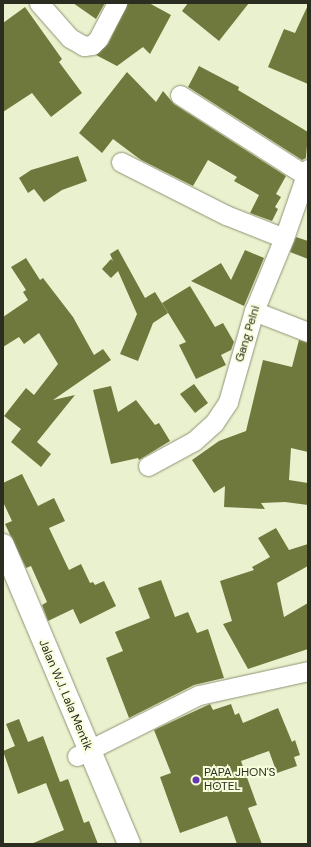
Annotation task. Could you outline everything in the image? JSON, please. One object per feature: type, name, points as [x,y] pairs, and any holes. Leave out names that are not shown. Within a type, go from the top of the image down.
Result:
[{"type":"main road","name":"Jalan W.J. Lala Mentik","points":[[3,545],[83,754],[128,844]]},
{"type":"main road","points":[[3,573],[83,754],[117,844]]},
{"type":"street","points":[[39,3],[70,38],[84,46],[92,45],[98,39],[117,3]]},
{"type":"street","points":[[180,95],[307,172]]},
{"type":"street","points":[[121,162],[233,218],[284,238]]},
{"type":"street","name":"Gang Pelni","points":[[148,466],[194,441],[214,423],[228,402],[254,311],[284,238],[307,172]]},
{"type":"street","points":[[254,311],[308,332]]},
{"type":"street","points":[[83,754],[199,695],[308,671]]},
{"type":"building","points":[[73,3],[105,3],[96,19]]},
{"type":"building","points":[[128,3],[149,3],[171,15],[150,54],[143,47],[117,66],[96,55],[108,44]]},
{"type":"building","points":[[188,3],[249,3],[219,41],[182,11]]},
{"type":"building","points":[[308,5],[308,84],[268,67],[284,29],[295,33]]},
{"type":"building","points":[[25,7],[62,59],[59,62],[82,93],[51,117],[32,93],[3,112],[3,23]]},
{"type":"building","points":[[199,66],[239,87],[238,90],[308,132],[306,158],[302,160],[188,87]]},
{"type":"building","points":[[127,72],[156,102],[163,91],[174,104],[286,176],[276,194],[281,197],[275,207],[278,209],[272,221],[250,213],[259,195],[234,181],[237,177],[208,160],[193,186],[141,160],[113,139],[102,153],[79,133]]},
{"type":"building","points":[[78,156],[87,181],[62,190],[44,202],[34,189],[28,193],[19,178],[31,170]]},
{"type":"building","points":[[296,237],[308,241],[308,259],[290,252]]},
{"type":"building","points":[[118,249],[145,298],[155,292],[168,313],[153,323],[138,361],[120,354],[137,314],[118,271],[111,278],[102,269],[111,259],[113,261],[110,254]]},
{"type":"building","points":[[245,250],[264,258],[244,306],[191,281],[221,263],[231,280]]},
{"type":"building","points":[[26,258],[40,280],[43,278],[73,317],[94,355],[103,349],[111,360],[53,400],[75,395],[37,442],[51,454],[41,467],[11,442],[21,429],[4,416],[26,388],[34,395],[58,364],[39,333],[24,344],[19,337],[3,347],[3,317],[28,300],[23,292],[26,290],[11,267]]},
{"type":"building","points":[[190,286],[215,327],[223,323],[234,342],[231,350],[221,355],[226,365],[196,379],[179,345],[186,342],[162,303]]},
{"type":"building","points":[[299,340],[308,343],[308,452],[291,448],[289,480],[308,483],[308,505],[285,502],[261,503],[265,509],[224,507],[225,486],[214,493],[192,460],[219,441],[246,431],[263,360],[292,367]]},
{"type":"building","points":[[194,384],[208,403],[195,413],[180,394]]},
{"type":"building","points":[[111,386],[118,412],[136,400],[155,425],[159,423],[170,441],[139,460],[138,458],[111,464],[93,390]]},
{"type":"building","points":[[22,474],[38,506],[54,498],[65,521],[49,528],[69,570],[81,564],[90,583],[93,582],[95,585],[104,581],[116,606],[80,624],[73,609],[48,621],[42,605],[47,602],[31,566],[26,568],[5,524],[12,521],[3,502],[3,483]]},
{"type":"building","points":[[276,528],[289,550],[308,544],[308,566],[277,583],[284,617],[308,603],[308,649],[248,669],[223,624],[232,621],[220,581],[254,570],[252,567],[270,557],[258,538]]},
{"type":"building","points":[[161,580],[175,617],[188,612],[197,633],[208,629],[224,678],[194,685],[129,718],[106,658],[123,651],[115,632],[150,618],[138,588]]},
{"type":"building","points":[[210,704],[213,710],[231,704],[235,715],[239,713],[243,723],[278,708],[292,742],[295,740],[300,755],[294,757],[297,766],[277,773],[269,751],[241,761],[257,805],[248,808],[262,844],[237,844],[227,816],[180,833],[160,777],[171,773],[154,730]]},
{"type":"building","points":[[19,719],[28,742],[43,736],[60,782],[68,779],[84,823],[89,821],[98,844],[31,844],[64,830],[46,783],[18,794],[3,751],[15,746],[6,724]]},
{"type":"place","name":"PAPA JHON'S HOTEL","points":[[196,780]]}]
